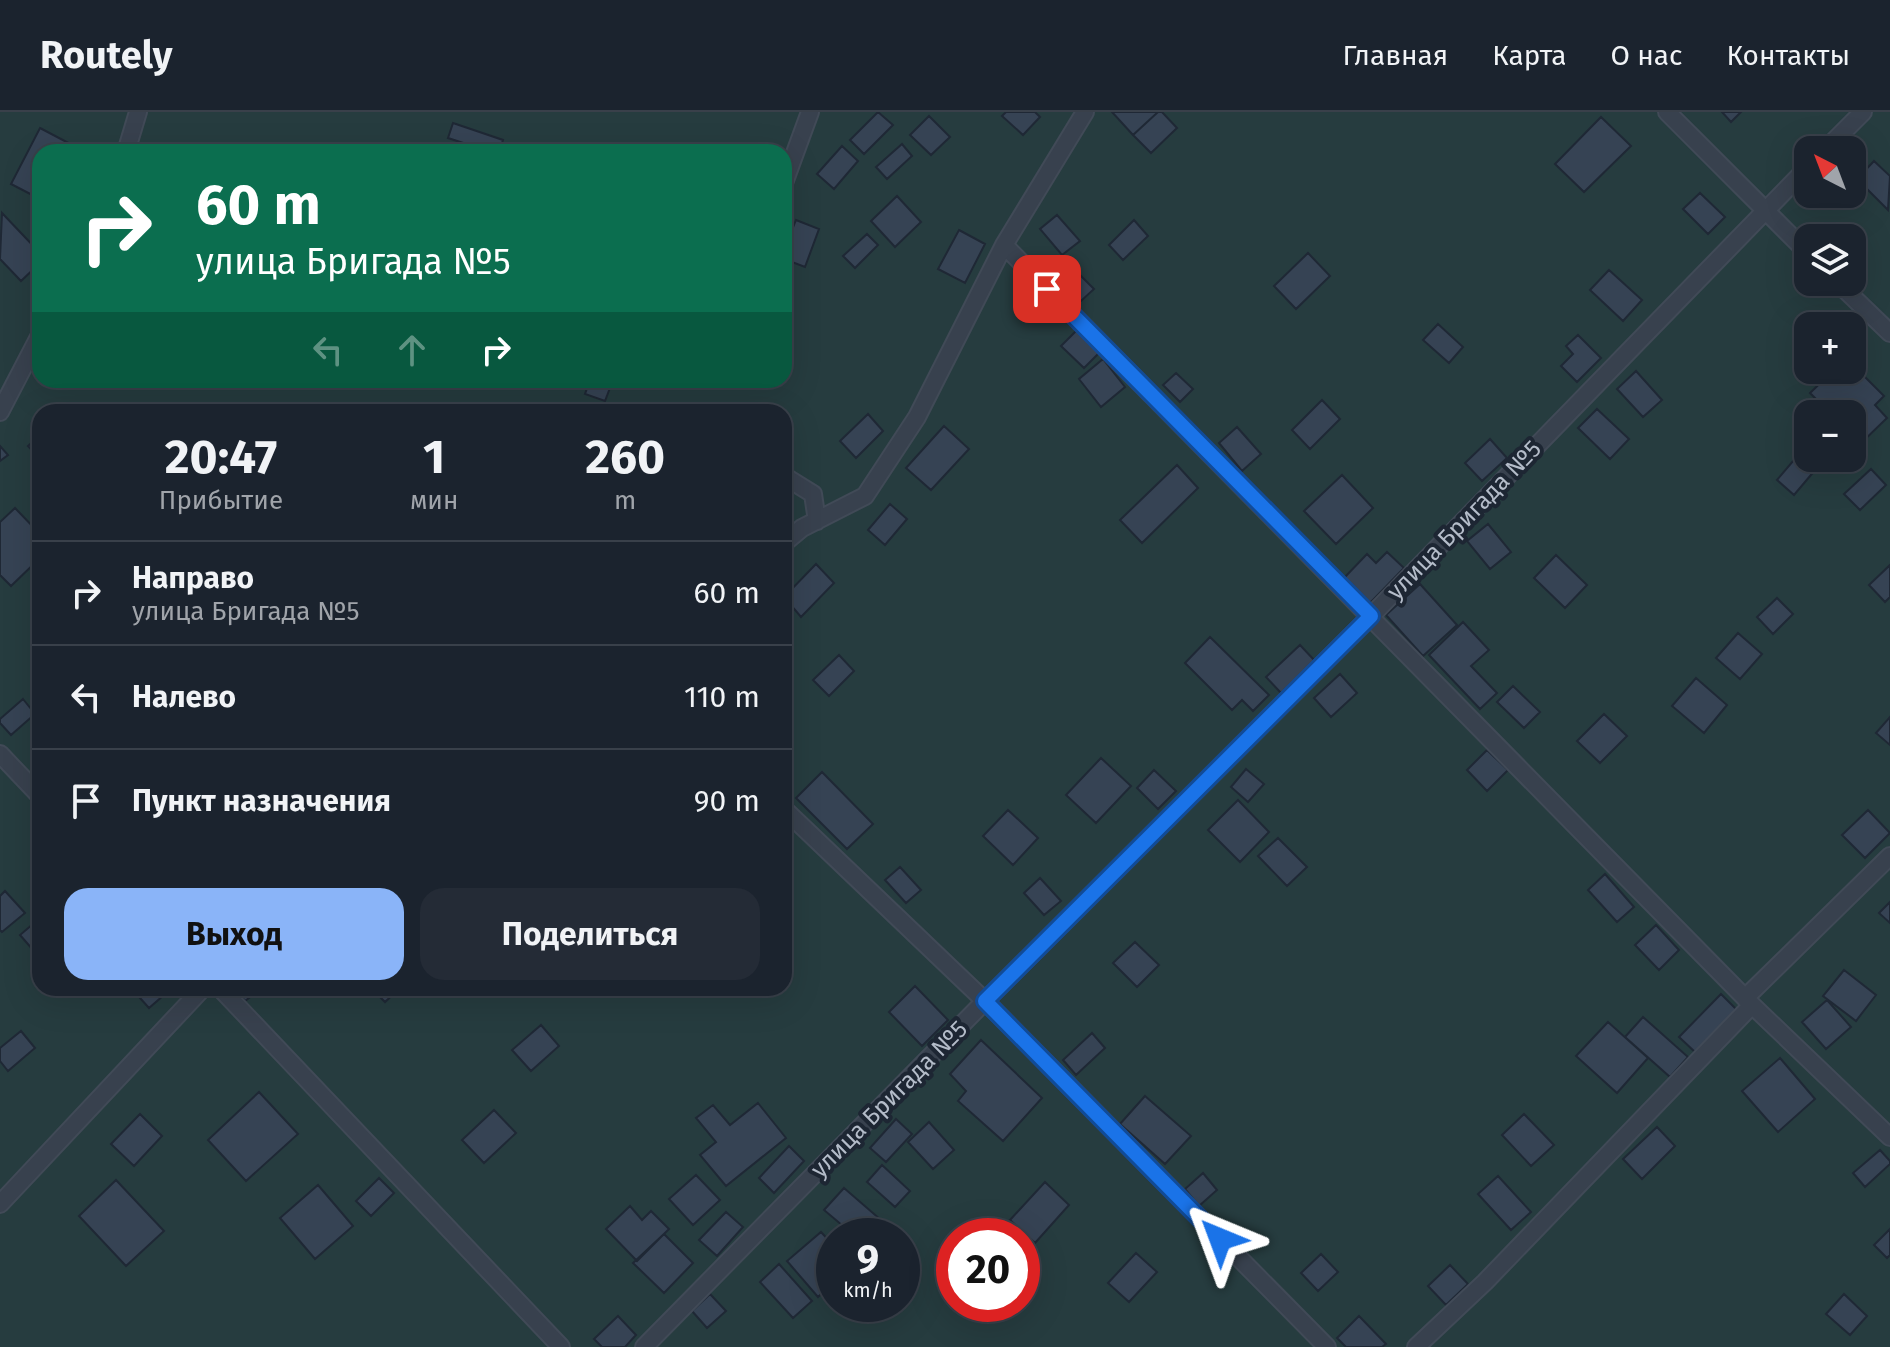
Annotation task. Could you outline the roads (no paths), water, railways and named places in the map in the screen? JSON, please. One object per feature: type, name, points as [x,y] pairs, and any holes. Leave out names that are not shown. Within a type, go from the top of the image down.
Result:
[{"type":"lane","points":[[128,144],[138,112]]},
{"type":"lane","points":[[792,161],[810,112]]},
{"type":"lane","points":[[792,536],[802,528],[865,496],[917,417],[1004,245],[1085,112]]},
{"type":"lane","points":[[1667,112],[1794,240]]},
{"type":"lane","points":[[1839,136],[1863,112]]},
{"type":"lane","name":"улица Бригада №5","points":[[644,1347],[1371,616],[1794,181]]},
{"type":"lane","points":[[1004,245],[1749,1002],[1890,1137]]},
{"type":"lane","points":[[1852,296],[1890,333]]},
{"type":"lane","points":[[0,412],[32,350]]},
{"type":"lane","points":[[792,481],[813,494],[817,521]]},
{"type":"lane","points":[[0,754],[32,788]]},
{"type":"lane","points":[[792,817],[985,1001],[1327,1347]]},
{"type":"lane","points":[[1416,1347],[1485,1282],[1890,856]]},
{"type":"lane","points":[[0,1204],[195,996]]},
{"type":"lane","points":[[228,996],[561,1347]]}]
